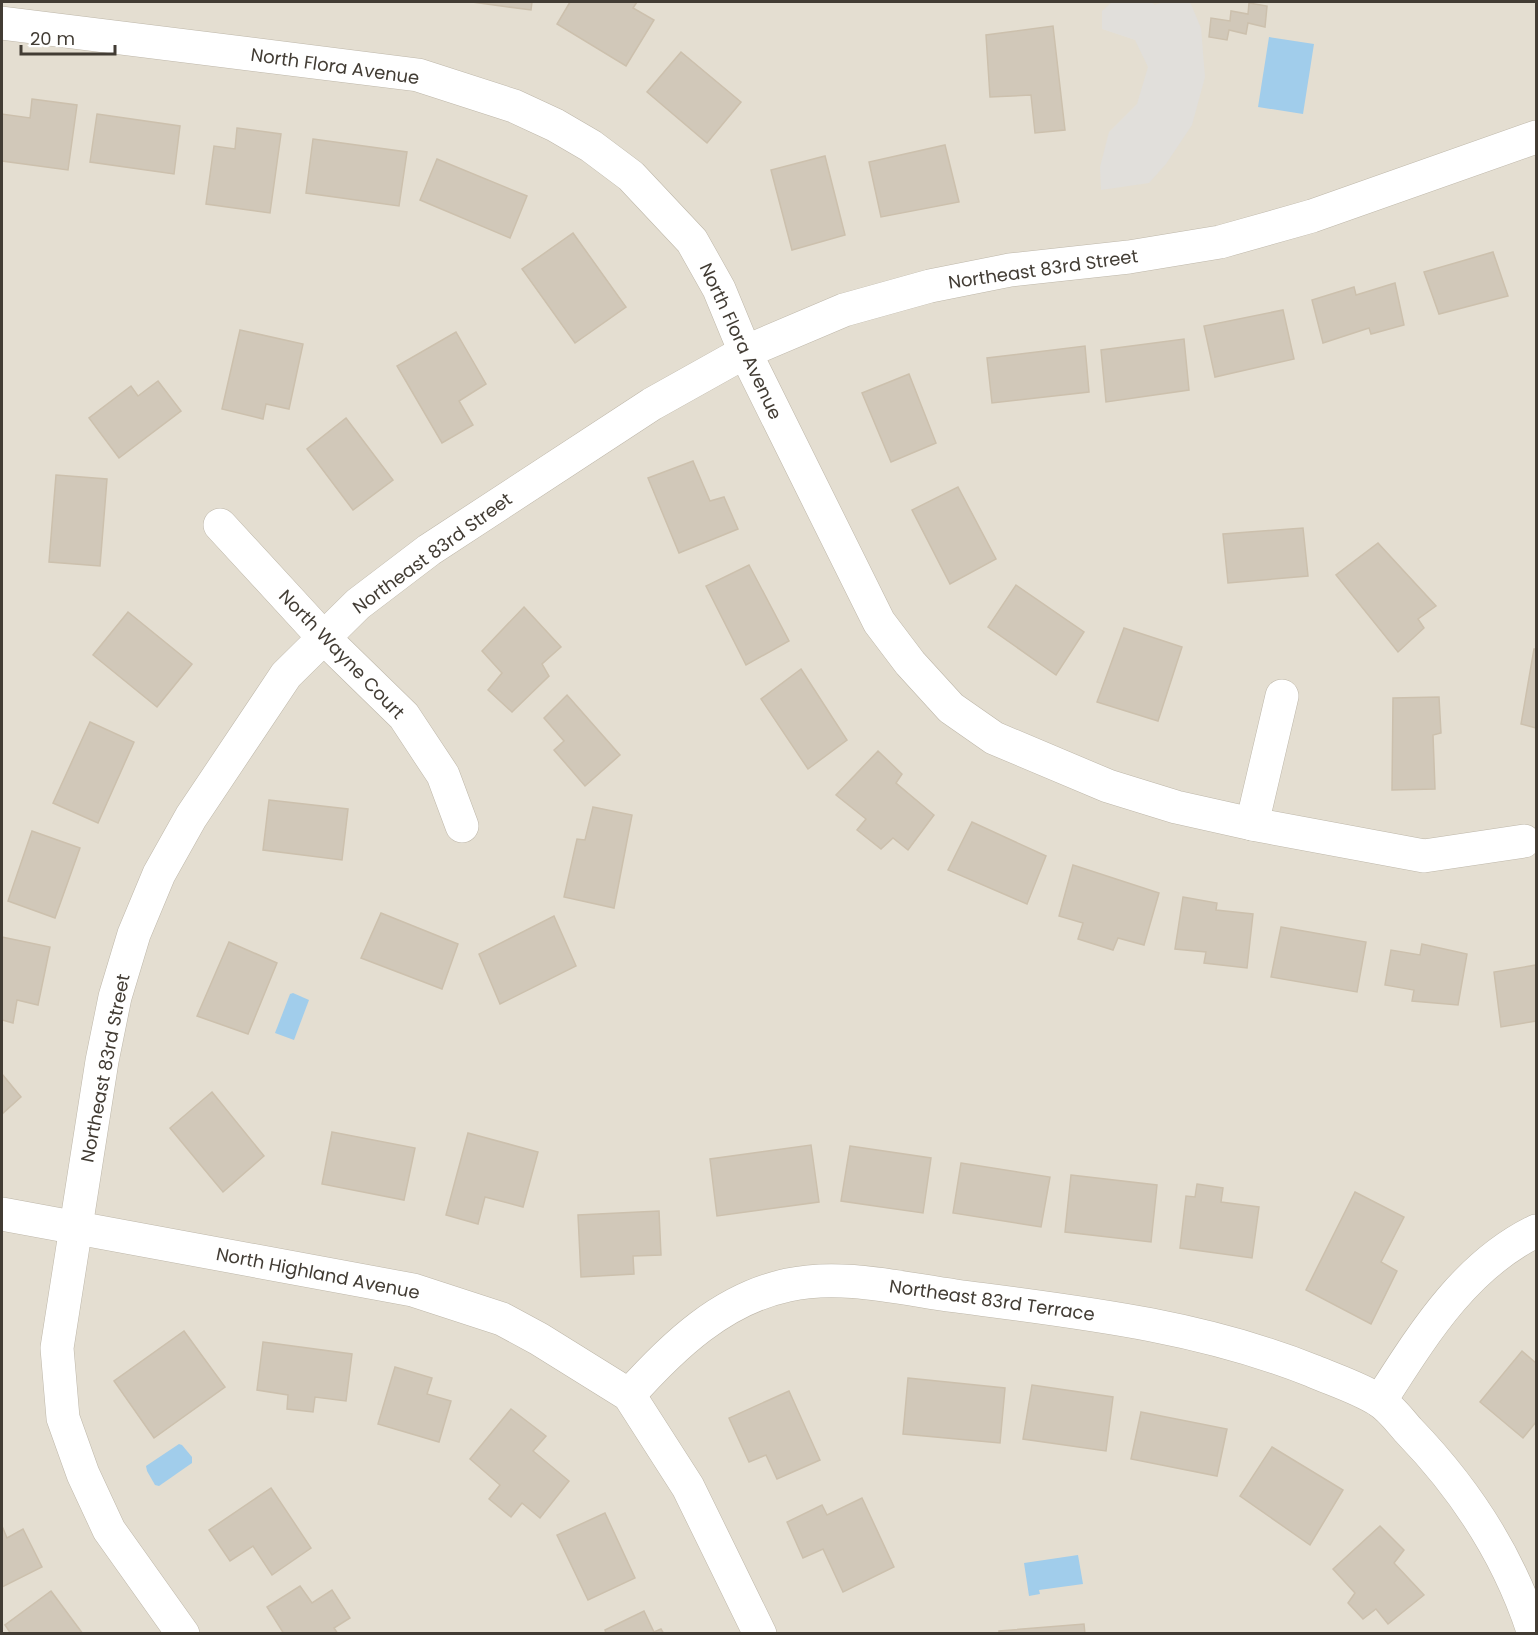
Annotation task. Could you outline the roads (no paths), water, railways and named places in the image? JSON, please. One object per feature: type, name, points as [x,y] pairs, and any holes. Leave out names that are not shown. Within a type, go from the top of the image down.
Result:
[{"type":"street","name":"North Flora Avenue","points":[[2,23],[418,75],[514,105],[555,124],[591,146],[631,176],[692,241],[719,289],[745,352],[879,622],[951,708],[994,738],[1108,786],[1176,807],[1252,824],[1424,856],[1524,841]]},
{"type":"street","name":"Northeast 83rd Street","points":[[183,1634],[109,1530],[83,1474],[63,1418],[57,1348],[115,997],[138,924],[159,874],[186,826],[236,747],[286,675],[358,604],[438,544],[643,410],[745,352],[844,310],[930,286],[1010,270],[1129,256],[1220,242],[1312,216],[1536,137]]},
{"type":"street","name":"North Wayne Court","points":[[220,525],[323,637],[404,716],[443,774],[462,826]]},
{"type":"street","points":[[1252,824],[1282,696]]},
{"type":"street","name":"North Highland Avenue","points":[[2,1214],[413,1290],[502,1319],[578,1361],[629,1395],[688,1487],[760,1634]]},
{"type":"street","points":[[1534,1634],[1506,1563],[1484,1522],[1456,1483],[1380,1401],[1427,1328],[1456,1292],[1491,1261],[1536,1231]]},
{"type":"street","name":"Northeast 83rd Terrace","points":[[629,1395],[694,1330],[735,1304],[788,1285],[846,1281],[1133,1319],[1202,1334],[1279,1357],[1380,1401]]},
{"type":"water","points":[[1269,37],[1314,44],[1303,114],[1258,107]]},
{"type":"water","points":[[293,993],[309,1000],[294,1040],[275,1033],[290,994]]},
{"type":"water","points":[[179,1444],[192,1457],[192,1463],[159,1486],[155,1485],[146,1466]]},
{"type":"water","points":[[1078,1555],[1083,1584],[1039,1590],[1040,1594],[1029,1596],[1024,1563]]}]
